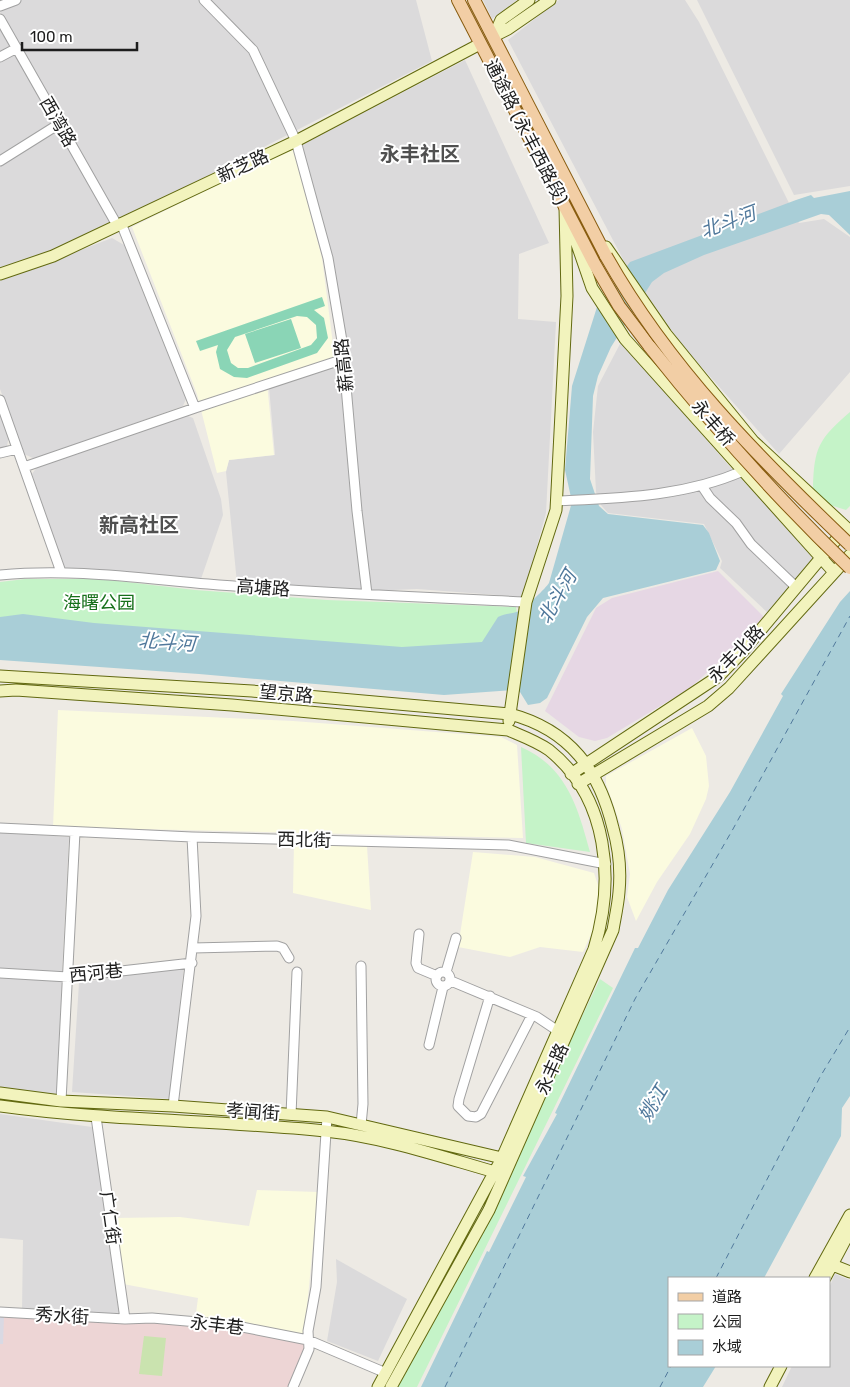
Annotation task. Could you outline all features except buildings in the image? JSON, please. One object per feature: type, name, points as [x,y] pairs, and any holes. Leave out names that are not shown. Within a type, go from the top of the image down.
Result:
[{"type":"main road","name":"通途路 (永丰西路段)","points":[[458,0],[594,263]]},
{"type":"main road","name":"通途路 (永丰西路段)","points":[[474,0],[606,256]]},
{"type":"main road","points":[[494,36],[501,20],[529,0]]},
{"type":"main road","points":[[494,36],[508,29],[550,0]]},
{"type":"main road","name":"新芝路","points":[[0,274],[53,256],[296,141],[480,44]]},
{"type":"main road","points":[[565,208],[583,267],[599,299],[625,338],[833,571]]},
{"type":"main road","points":[[508,730],[526,602],[556,510],[567,296],[565,208]]},
{"type":"main road","points":[[595,232],[619,264],[644,306],[753,441],[849,527]]},
{"type":"main road","name":"永丰桥","points":[[606,256],[624,288],[686,376],[804,502],[850,545]]},
{"type":"main road","name":"永丰桥","points":[[594,263],[619,306],[689,396],[809,528],[850,568]]},
{"type":"main road","name":"永丰北路","points":[[574,779],[586,762],[692,696],[719,676],[743,651],[821,557],[849,527]]},
{"type":"main road","name":"永丰北路","points":[[574,779],[593,774],[708,706],[729,688],[833,571],[850,555]]},
{"type":"main road","name":"望京路","points":[[0,676],[252,690],[510,714],[531,719],[565,741]]},
{"type":"main road","name":"望京路","points":[[0,691],[16,690],[222,704],[508,730],[533,740],[560,760]]},
{"type":"main road","name":"永丰路","points":[[391,1387],[489,1210],[613,930],[620,892],[618,844],[609,808],[586,762],[565,741]]},
{"type":"main road","name":"永丰路","points":[[378,1387],[502,1158],[594,949],[601,927],[606,892],[606,864],[598,827],[590,805],[560,760]]},
{"type":"main road","name":"孝闻街","points":[[0,1093],[62,1101],[173,1106],[327,1117],[502,1158]]},
{"type":"main road","name":"孝闻街","points":[[0,1106],[96,1116],[327,1131],[409,1147],[495,1172]]},
{"type":"main road","points":[[825,1277],[827,1263],[850,1215]]},
{"type":"main road","points":[[816,1277],[850,1231]]},
{"type":"main road","points":[[827,1263],[850,1272]]},
{"type":"main road","points":[[763,1387],[773,1367]]},
{"type":"main road","points":[[770,1387],[780,1367]]},
{"type":"street","points":[[0,6],[16,0]]},
{"type":"street","name":"薪高路","points":[[204,0],[253,50],[296,141],[328,258],[344,359],[357,511],[368,594]]},
{"type":"street","name":"西湾路","points":[[0,19],[59,124],[119,224],[195,408]]},
{"type":"street","points":[[0,57],[17,48]]},
{"type":"street","points":[[0,161],[59,124]]},
{"type":"street","points":[[24,467],[344,359]]},
{"type":"street","points":[[0,400],[61,572]]},
{"type":"street","points":[[0,453],[18,449]]},
{"type":"street","points":[[556,501],[642,498],[702,486],[743,471]]},
{"type":"street","points":[[702,486],[710,498],[736,523],[751,544],[796,587]]},
{"type":"street","name":"高塘路","points":[[0,575],[61,572],[104,573],[208,584],[526,602]]},
{"type":"street","name":"西北街","points":[[0,828],[192,837],[508,845],[606,864]]},
{"type":"street","points":[[62,1101],[75,832]]},
{"type":"street","points":[[173,1106],[192,963],[196,916],[192,837]]},
{"type":"street","points":[[419,934],[416,963],[418,968],[437,976]]},
{"type":"street","points":[[446,972],[456,938]]},
{"type":"street","points":[[193,948],[277,946],[283,948],[290,958]]},
{"type":"street","name":"西河巷","points":[[0,973],[68,977],[192,963]]},
{"type":"street","points":[[361,966],[363,1104],[361,1125]]},
{"type":"street","points":[[291,1115],[297,972]]},
{"type":"street","points":[[437,976],[441,972],[446,972]]},
{"type":"street","points":[[446,972],[450,975],[451,981]]},
{"type":"street","points":[[437,976],[438,984],[443,987]]},
{"type":"street","points":[[451,981],[532,1015],[558,1031]]},
{"type":"street","points":[[429,1045],[443,987],[451,981]]},
{"type":"street","points":[[490,996],[459,1099],[462,1112],[468,1116],[481,1114],[532,1015]]},
{"type":"street","name":"广仁街","points":[[96,1116],[125,1319]]},
{"type":"street","points":[[293,1387],[309,1348],[308,1340],[316,1287],[327,1117]]},
{"type":"street","name":"秀水街","points":[[0,1312],[125,1319]]},
{"type":"street","name":"永丰巷","points":[[125,1319],[152,1318],[232,1325],[308,1340],[386,1373]]},
{"type":"shaded area","points":[[0,0],[416,0],[432,61],[117,222],[0,12]]},
{"type":"shaded area","points":[[483,0],[517,0],[492,19]]},
{"type":"shaded area","points":[[559,0],[685,0],[699,22],[799,223],[824,219],[850,237],[850,372],[779,454],[682,345],[625,263],[508,40]]},
{"type":"shaded area","points":[[697,0],[850,0],[850,186],[794,195]]},
{"type":"shaded area","points":[[0,29],[113,225],[0,272]]},
{"type":"shaded area","points":[[465,60],[549,243],[519,254],[518,319],[556,322],[546,513],[523,597],[417,589],[370,591],[361,512],[348,355],[332,256],[302,145]]},
{"type":"shaded area","points":[[293,147],[322,258],[335,360],[267,383],[274,455],[229,460],[226,471],[217,473],[197,394],[132,227]]},
{"type":"shaded area","points":[[112,238],[124,245],[186,399],[183,406],[35,459],[24,454],[0,389],[0,281]]},
{"type":"shaded area","points":[[621,342],[731,468],[817,557],[769,614],[720,568],[722,561],[704,524],[608,513],[601,505],[596,492],[593,432],[598,386]]},
{"type":"shaded area","points":[[342,361],[366,592],[237,583],[226,472],[229,460],[275,455],[269,387]]},
{"type":"shaded area","points":[[0,409],[9,436],[7,446],[0,448]]},
{"type":"shaded area","points":[[183,414],[193,418],[221,499],[223,515],[201,579],[64,568],[32,474],[40,463]]},
{"type":"shaded area","points":[[718,571],[764,617],[735,647],[690,688],[607,738],[595,741],[579,737],[545,711],[596,608],[612,598]]},
{"type":"shaded area","points":[[58,710],[293,721],[501,737],[517,745],[523,838],[53,827]]},
{"type":"shaded area","points":[[692,728],[706,756],[709,786],[706,799],[690,834],[657,882],[636,921],[627,897],[630,874],[622,829],[606,784],[606,776]]},
{"type":"shaded area","points":[[0,832],[69,837],[62,973],[0,968]]},
{"type":"shaded area","points":[[294,842],[367,846],[371,910],[293,893]]},
{"type":"shaded area","points":[[473,852],[535,857],[594,873],[599,888],[597,921],[583,952],[540,947],[510,957],[458,947]]},
{"type":"shaded area","points":[[184,965],[170,1099],[72,1092],[79,983]]},
{"type":"shaded area","points":[[0,978],[62,981],[57,1095],[0,1087]]},
{"type":"shaded area","points":[[0,1114],[99,1128],[122,1317],[22,1312],[23,1240],[0,1238]]},
{"type":"shaded area","points":[[257,1190],[318,1192],[304,1339],[195,1321],[198,1298],[123,1284],[115,1218],[180,1217],[249,1226]]},
{"type":"shaded area","points":[[336,1259],[407,1299],[378,1361],[327,1341],[337,1282]]},
{"type":"shaded area","points":[[835,1274],[850,1280],[850,1387],[782,1387],[792,1367],[830,1367],[830,1286]]},
{"type":"shaded area","points":[[0,1314],[231,1325],[304,1342],[307,1345],[291,1387],[0,1387]]},
{"type":"shaded area","points":[[0,1315],[4,1316],[3,1344],[0,1344]]},
{"type":"green space","points":[[322,297],[325,306],[314,310],[324,318],[328,338],[317,353],[247,378],[234,377],[220,369],[216,352],[218,345],[200,351],[196,341]],"holes":[[[297,316],[307,317],[316,325],[317,338],[311,345],[248,368],[238,368],[231,363],[227,350],[235,337]]]},
{"type":"green space","points":[[291,319],[301,348],[255,363],[245,334]]},
{"type":"green space","points":[[850,412],[850,506],[846,510],[827,504],[813,488],[815,463],[820,445],[831,430]]},
{"type":"green space","name":"海曙公园","points":[[25,579],[101,579],[195,590],[327,600],[516,607],[517,613],[483,645],[398,649],[0,624],[0,582]]},
{"type":"green space","points":[[521,747],[537,755],[560,777],[581,820],[590,852],[526,843]]},
{"type":"green space","points":[[600,979],[613,988],[417,1387],[393,1387],[513,1160]]},
{"type":"green space","points":[[144,1336],[166,1338],[162,1376],[139,1374]]},
{"type":"water","name":"北斗河","points":[[850,191],[850,235],[829,215],[821,214],[704,255],[664,273],[652,282],[611,347],[598,376],[593,396],[590,479],[599,506],[608,514],[703,525],[709,533],[720,561],[716,570],[603,598],[587,617],[547,698],[540,703],[528,705],[520,692],[514,690],[444,695],[199,674],[0,660],[0,617],[23,614],[94,623],[402,647],[482,642],[498,617],[521,610],[549,583],[572,502],[565,470],[572,386],[597,307],[630,262],[811,195],[814,198]]},
{"type":"water","name":"姚江","points":[[850,591],[850,1096],[842,1108],[841,1136],[765,1277],[668,1277],[668,1367],[715,1367],[703,1387],[421,1387],[487,1251],[489,1252],[526,1177],[523,1176],[557,1114],[555,1113],[635,948],[638,948],[668,890],[730,792],[783,696],[781,694],[840,602]]},
{"type":"ferry route","points":[[445,1387],[635,999],[733,829],[850,616]]},
{"type":"ferry route","points":[[717,1277],[820,1077],[850,1027]]},
{"type":"ferry route","points":[[660,1387],[670,1367]]},
{"type":"district","name":"永丰社区","points":[[420,154]]},
{"type":"district","name":"新高社区","points":[[139,525]]}]
